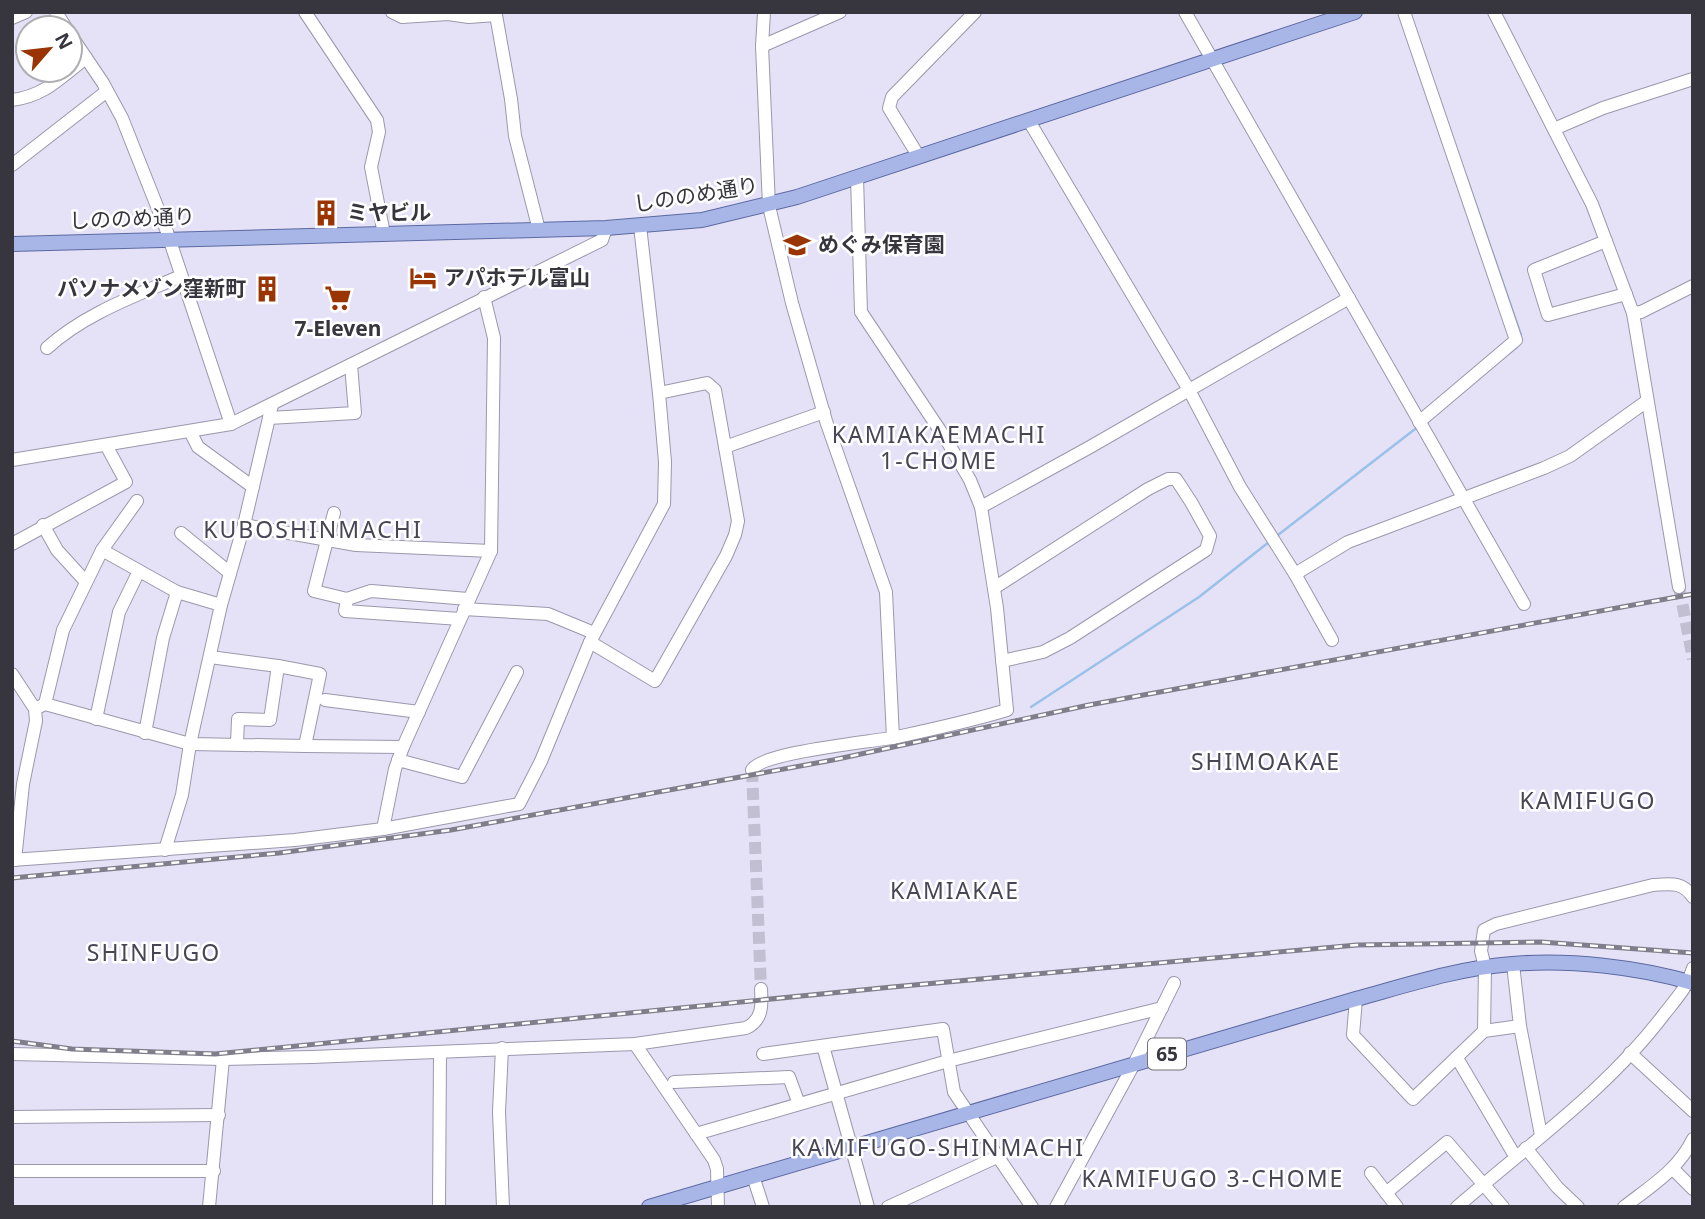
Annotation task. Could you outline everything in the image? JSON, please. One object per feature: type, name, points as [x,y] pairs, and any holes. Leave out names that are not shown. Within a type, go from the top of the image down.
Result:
[{"type":"main road","name":"しののめ通り","points":[[12,244],[606,228],[702,220],[769,206],[1355,12]]},
{"type":"main road","name":"65","points":[[649,1207],[1134,1063],[1444,975],[1514,964],[1567,963],[1691,978]]},
{"type":"street","points":[[12,18],[26,12]]},
{"type":"street","points":[[305,12],[377,120],[379,132],[371,167],[384,234]]},
{"type":"street","points":[[392,12],[402,17],[496,15],[515,136],[539,230]]},
{"type":"street","points":[[764,12],[762,46],[769,206],[792,303],[824,412],[886,592],[893,738]]},
{"type":"street","points":[[762,46],[840,12]]},
{"type":"street","points":[[919,157],[889,108],[892,97],[975,12]]},
{"type":"street","points":[[1185,12],[1524,604]]},
{"type":"street","points":[[1404,12],[1516,340],[1419,422]]},
{"type":"street","points":[[1494,12],[1592,204],[1633,313],[1654,452],[1679,587]]},
{"type":"street","points":[[84,55],[122,118],[170,239],[231,424]]},
{"type":"street","points":[[12,100],[31,98],[41,93],[86,58]]},
{"type":"street","points":[[1554,129],[1603,108],[1693,79]]},
{"type":"street","points":[[12,164],[107,91]]},
{"type":"street","points":[[1029,121],[1189,390],[1240,487],[1295,574],[1332,640]]},
{"type":"street","points":[[752,770],[755,764],[760,762],[811,750],[893,738],[1007,710],[994,588],[981,507],[970,480],[947,442],[860,312],[857,177]]},
{"type":"street","points":[[137,501],[102,550],[63,631],[36,721],[23,784],[14,860],[295,840],[383,829],[519,804],[541,761],[592,638],[664,504],[665,462],[659,393],[639,226]]},
{"type":"street","points":[[12,460],[231,424],[271,411],[351,365],[602,240],[606,228]]},
{"type":"street","points":[[1606,241],[1534,270],[1548,315],[1626,294]]},
{"type":"street","points":[[47,348],[65,331],[181,276]]},
{"type":"street","points":[[1633,313],[1641,312],[1693,286]]},
{"type":"street","points":[[383,829],[400,754],[491,551],[494,338],[484,297]]},
{"type":"street","points":[[981,507],[1349,298]]},
{"type":"street","points":[[271,411],[355,413],[351,365]]},
{"type":"street","points":[[347,599],[345,611],[464,609],[548,614],[592,638],[655,681],[726,556],[738,521],[715,390],[707,383],[659,393]]},
{"type":"street","points":[[1295,574],[1348,542],[1570,456],[1647,401]]},
{"type":"street","points":[[165,849],[182,795],[190,744],[221,605],[244,525],[271,411]]},
{"type":"street","points":[[725,447],[824,412]]},
{"type":"street","points":[[190,431],[198,447],[253,487]]},
{"type":"street","points":[[12,544],[126,482],[106,445]]},
{"type":"street","points":[[994,588],[1148,489],[1168,480],[1176,479],[1210,536],[1206,551],[1070,638],[1043,652],[1002,661]]},
{"type":"street","points":[[334,513],[314,591],[347,599],[371,591],[464,609]]},
{"type":"street","points":[[43,525],[57,550],[86,582]]},
{"type":"street","points":[[244,525],[356,545],[491,551]]},
{"type":"street","points":[[181,533],[230,573]]},
{"type":"street","points":[[102,550],[177,592],[221,605]]},
{"type":"street","points":[[96,719],[119,612],[139,571]]},
{"type":"street","points":[[145,733],[163,638],[177,592]]},
{"type":"street","points":[[209,657],[320,674],[305,746]]},
{"type":"street","points":[[236,744],[238,719],[270,720],[278,666]]},
{"type":"street","points":[[12,674],[40,706],[190,744],[305,746],[400,754],[461,777],[517,672]]},
{"type":"street","points":[[325,699],[419,712]]},
{"type":"street","points":[[1483,1031],[1485,967],[1481,951],[1484,930],[1496,924],[1653,885],[1677,883],[1693,897]]},
{"type":"street","points":[[1514,964],[1520,1026],[1542,1135]]},
{"type":"street","points":[[1457,1207],[1583,1101],[1651,1031],[1691,978]]},
{"type":"street","points":[[1056,1207],[1174,983]]},
{"type":"street","points":[[12,1054],[223,1059],[635,1044],[752,1026],[760,1014],[761,989]]},
{"type":"street","points":[[1356,999],[1353,1035],[1413,1099],[1483,1031],[1520,1026]]},
{"type":"street","points":[[696,1134],[947,1061],[1162,1008]]},
{"type":"street","points":[[763,1054],[943,1029],[954,1092],[1029,1203],[1014,1207]]},
{"type":"street","points":[[635,1044],[714,1160],[717,1169],[718,1207]]},
{"type":"street","points":[[823,1046],[868,1207]]},
{"type":"street","points":[[502,1048],[499,1112],[503,1207]]},
{"type":"street","points":[[439,1207],[440,1052]]},
{"type":"street","points":[[1630,1053],[1693,1111]]},
{"type":"street","points":[[1457,1058],[1515,1156]]},
{"type":"street","points":[[209,1207],[223,1059]]},
{"type":"street","points":[[674,1082],[789,1077],[799,1104]]},
{"type":"street","points":[[12,1118],[219,1115]]},
{"type":"street","points":[[1625,1207],[1673,1170],[1693,1139]]},
{"type":"street","points":[[1386,1193],[1447,1142],[1503,1207]]},
{"type":"street","points":[[1526,1148],[1557,1187],[1578,1207]]},
{"type":"street","points":[[888,1207],[997,1157]]},
{"type":"street","points":[[1673,1170],[1693,1189]]},
{"type":"street","points":[[12,1171],[214,1171]]},
{"type":"street","points":[[1371,1173],[1396,1207]]},
{"type":"street","points":[[753,1176],[763,1207]]},
{"type":"waterway","points":[[1466,176],[1521,335]]},
{"type":"waterway","points":[[1503,358],[1517,347]]},
{"type":"waterway","points":[[1278,535],[1419,426]]},
{"type":"waterway","points":[[1031,707],[1199,597],[1269,542]]},
{"type":"tunnel","points":[[1679,587],[1693,659]]},
{"type":"tunnel","points":[[752,770],[761,989]]},
{"type":"railway","points":[[12,878],[279,853],[451,830],[833,760],[1089,705],[1693,594]]},
{"type":"railway","points":[[12,1041],[72,1049],[215,1054],[892,987],[1357,945],[1541,942],[1693,953]]},
{"type":"place","name":"ミヤビル","points":[[326,213]]},
{"type":"place","name":"めぐみ保育園","points":[[797,245]]},
{"type":"place","name":"アパホテル富山","points":[[423,278]]},
{"type":"place","name":"パソナメゾン窪新町","points":[[267,289]]},
{"type":"place","name":"7-Eleven","points":[[338,298]]},
{"type":"district","name":"KAMIAKAEMACHI 1-CHOME","points":[[939,448]]},
{"type":"district","name":"KUBOSHINMACHI","points":[[313,530]]},
{"type":"district","name":"SHIMOAKAE","points":[[1266,762]]},
{"type":"district","name":"KAMIFUGO","points":[[1588,801]]},
{"type":"district","name":"KAMIAKAE","points":[[955,891]]},
{"type":"district","name":"SHINFUGO","points":[[154,953]]},
{"type":"district","name":"KAMIFUGO-SHINMACHI","points":[[938,1148]]},
{"type":"district","name":"KAMIFUGO 3-CHOME","points":[[1213,1179]]}]
